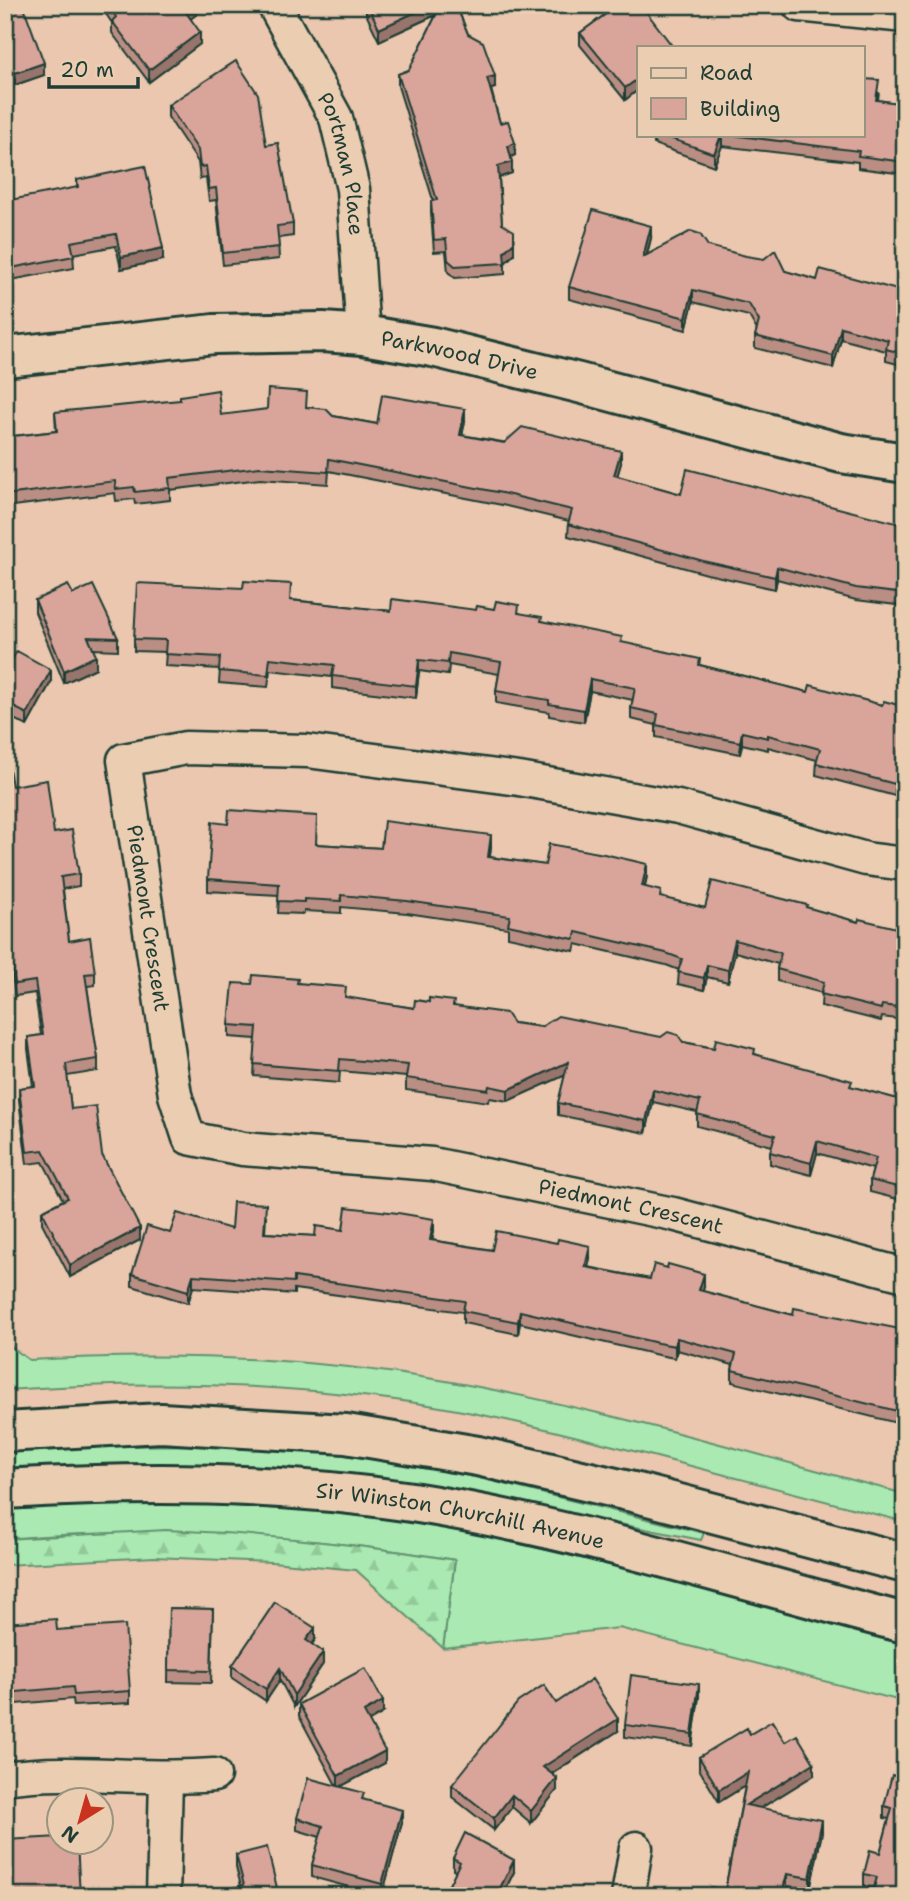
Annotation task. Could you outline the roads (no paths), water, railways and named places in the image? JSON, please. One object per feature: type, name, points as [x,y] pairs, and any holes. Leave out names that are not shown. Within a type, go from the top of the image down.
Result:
[{"type":"main road","name":"Parkwood Drive","points":[[5,357],[214,334],[323,332],[363,335],[433,347],[579,383],[841,453],[905,463]]},
{"type":"main road","points":[[5,1432],[161,1423],[346,1434],[478,1456],[624,1490],[905,1563]]},
{"type":"main road","name":"Sir Winston Churchill Avenue","points":[[5,1489],[128,1482],[258,1485],[412,1503],[553,1531],[905,1623]]},
{"type":"street","name":"Portman Place","points":[[274,5],[336,118],[353,189],[363,335]]},
{"type":"street","points":[[799,5],[905,16]]},
{"type":"street","name":"Piedmont Crescent","points":[[905,864],[866,859],[678,807],[519,779],[307,751],[186,748],[124,760],[175,1095],[189,1138],[243,1149],[432,1164],[673,1214],[905,1275]]},
{"type":"street","points":[[5,1777],[107,1772],[166,1779],[214,1776]]},
{"type":"street","points":[[163,1896],[166,1779]]},
{"type":"street","points":[[628,1896],[636,1848]]}]
